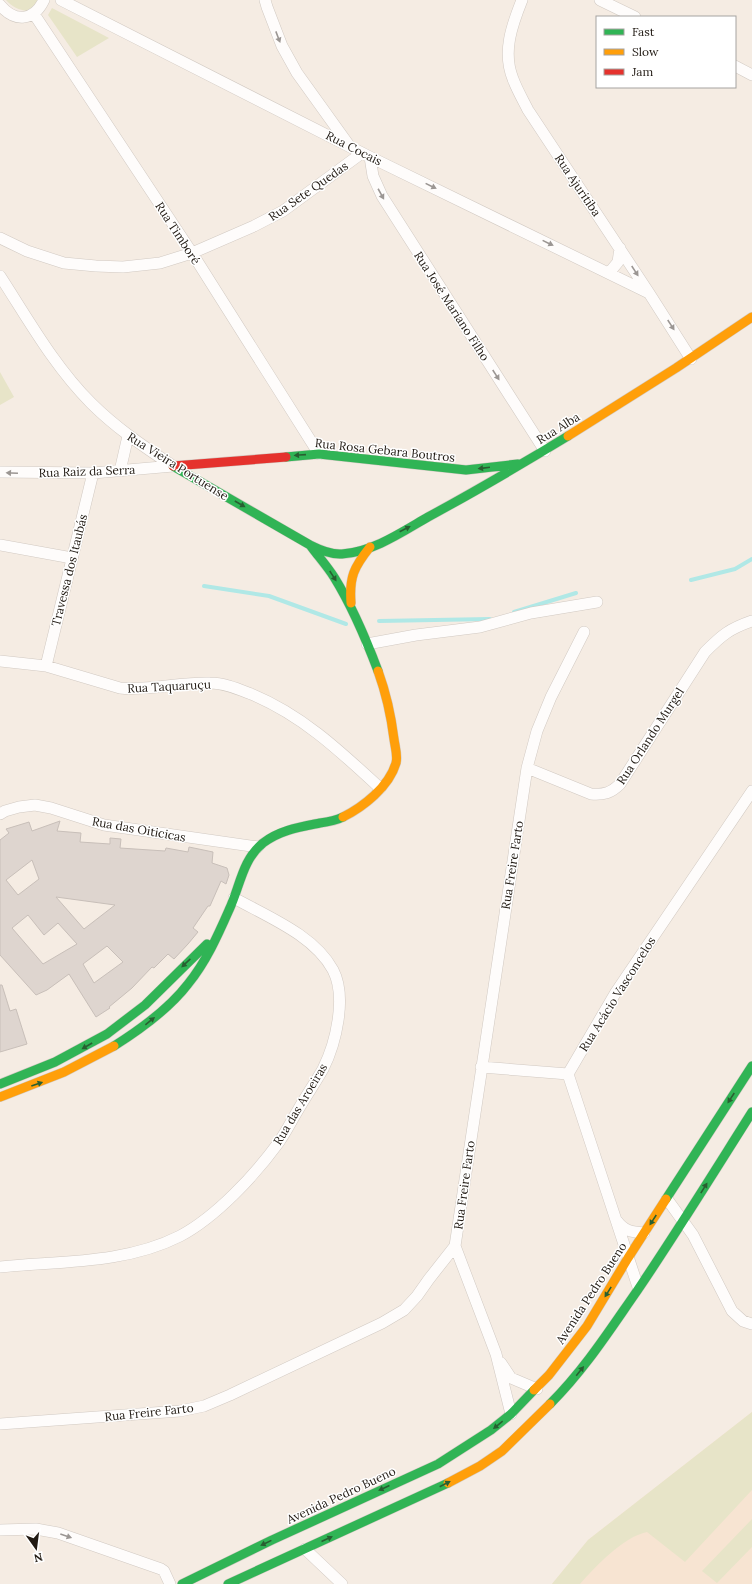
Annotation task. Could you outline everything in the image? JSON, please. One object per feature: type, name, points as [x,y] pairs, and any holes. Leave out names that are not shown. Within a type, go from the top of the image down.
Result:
[{"type":"street","points":[[0,5],[6,12],[15,17],[25,18],[34,14],[40,8],[44,0]]},
{"type":"street","name":"Rua Cocais","points":[[61,0],[366,155],[649,293]]},
{"type":"street","points":[[265,0],[282,46],[297,73],[350,146]]},
{"type":"street","name":"Rua Ajuritiba","points":[[522,0],[512,25],[508,44],[508,60],[512,77],[528,110],[620,248],[691,359]]},
{"type":"street","points":[[600,0],[633,16]]},
{"type":"street","name":"Rua Timboré","points":[[34,14],[192,253],[319,454]]},
{"type":"street","points":[[736,67],[752,75]]},
{"type":"street","name":"Rua Sete Quedas","points":[[0,238],[27,251],[64,263],[123,267],[160,263],[192,253],[254,226],[283,211],[366,155]]},
{"type":"street","name":"Rua José Mariano Filho","points":[[366,155],[382,196],[545,451]]},
{"type":"street","points":[[609,273],[618,262],[620,248]]},
{"type":"street","name":"Rua Vieira Portuense","points":[[0,276],[41,339],[67,375],[90,402],[128,436],[173,466],[310,545],[336,554],[348,554],[370,547]]},
{"type":"street","name":"Rua Alba","points":[[370,547],[470,495],[545,451],[691,359],[752,317]]},
{"type":"street","points":[[120,471],[128,436]]},
{"type":"street","name":"Rua Rosa Gebara Boutros","points":[[173,466],[319,454],[466,470],[523,464]]},
{"type":"street","points":[[204,463],[206,485]]},
{"type":"street","name":"Rua Raiz da Serra","points":[[0,472],[93,473],[173,466]]},
{"type":"street","points":[[466,470],[471,475],[472,480],[470,495]]},
{"type":"street","name":"Travessa dos Itaubás","points":[[46,666],[93,473]]},
{"type":"street","points":[[0,545],[72,558]]},
{"type":"street","points":[[0,1097],[46,1081],[87,1063],[149,1022],[174,1000],[196,974],[234,898],[244,868],[258,847],[268,839],[284,831],[301,826],[337,820],[350,814],[368,801],[390,774],[396,761],[393,721],[388,698],[352,610],[333,576],[310,545]]},
{"type":"street","points":[[352,610],[350,588],[351,574],[355,565],[370,547]]},
{"type":"street","points":[[366,644],[480,627],[531,613],[597,602]]},
{"type":"street","name":"Rua Orlando Murgel","points":[[527,768],[592,794],[600,795],[614,790],[620,784],[705,652],[722,634],[735,627],[752,621]]},
{"type":"street","name":"Rua Freire Farto","points":[[0,1424],[180,1411],[204,1406],[382,1323],[404,1310],[417,1296],[455,1246],[527,768],[537,731],[551,697],[584,632]]},
{"type":"street","name":"Rua Taquaruçu","points":[[0,661],[46,666],[120,688],[130,689],[176,684],[212,683],[237,688],[264,699],[299,719],[337,747],[380,788]]},
{"type":"street","name":"Rua Acácio Vasconcelos","points":[[568,1074],[616,992],[752,791]]},
{"type":"street","name":"Rua das Oiticicas","points":[[0,814],[4,811],[19,807],[35,805],[51,808],[104,825],[258,847]]},
{"type":"street","name":"Rua das Aroeiras","points":[[0,1268],[116,1257],[160,1245],[181,1235],[211,1215],[243,1185],[279,1142],[323,1068],[336,1032],[340,1007],[339,989],[333,971],[321,954],[305,938],[234,898]]},
{"type":"street","points":[[0,1084],[38,1070],[82,1049],[118,1027],[140,1009],[183,966],[215,937]]},
{"type":"street","name":"Avenida Pedro Bueno","points":[[228,1584],[432,1491],[480,1466],[502,1451],[545,1395],[549,1375],[587,1326],[628,1258],[752,1066]]},
{"type":"street","points":[[481,1067],[568,1074],[638,1287]]},
{"type":"street","name":"Avenida Pedro Bueno","points":[[182,1584],[272,1540],[438,1464],[491,1430],[511,1414],[571,1382],[593,1355],[684,1221],[752,1112]]},
{"type":"street","points":[[667,1199],[684,1221],[704,1255],[732,1311],[743,1321],[752,1324]]},
{"type":"street","points":[[614,1217],[621,1226],[629,1231],[644,1233]]},
{"type":"street","points":[[455,1246],[496,1354],[511,1414]]},
{"type":"street","points":[[496,1354],[511,1378],[545,1395]]},
{"type":"street","points":[[0,1530],[36,1529],[58,1533],[160,1569],[164,1571],[170,1584]]},
{"type":"street","points":[[305,1549],[342,1584]]},
{"type":"shaded area","points":[[6,0],[40,0],[39,3],[27,11],[16,8]]},
{"type":"shaded area","points":[[52,8],[109,38],[77,57],[48,15]]},
{"type":"shaded area","points":[[0,372],[14,397],[0,405]]},
{"type":"shaded area","points":[[752,1412],[752,1584],[552,1584],[588,1540]]},
{"type":"shaded area","points":[[752,1412],[752,1490],[685,1562],[647,1532],[638,1535],[619,1546],[610,1553],[580,1584],[552,1584],[588,1540]]},
{"type":"shaded area","points":[[752,1519],[752,1547],[717,1583],[702,1571]]},
{"type":"building","points":[[60,821],[57,831],[81,833],[80,842],[110,844],[110,838],[121,839],[120,848],[165,851],[166,848],[188,852],[189,847],[213,852],[212,863],[227,868],[229,875],[226,884],[221,881],[210,906],[208,906],[193,928],[198,932],[174,959],[168,954],[154,968],[152,967],[132,988],[109,1007],[110,1008],[96,1017],[69,974],[47,990],[36,995],[0,955],[0,840],[9,833],[6,829],[29,822],[32,831]],"holes":[[[32,860],[39,879],[18,895],[6,880]],[[56,897],[115,905],[84,929]],[[28,915],[44,935],[58,923],[77,944],[43,964],[12,928]],[[107,946],[123,962],[94,983],[83,964]]]},
{"type":"building","points":[[0,985],[2,985],[10,1011],[16,1009],[27,1044],[0,1052]]},
{"type":"waterway","points":[[691,580],[735,569],[752,559]]},
{"type":"waterway","points":[[204,586],[269,596],[346,624]]},
{"type":"waterway","points":[[514,612],[576,593]]},
{"type":"waterway","points":[[379,621],[490,619]]},
{"type":"traffic: fast","points":[[173,466],[310,545],[330,553],[342,554],[365,549],[398,535],[568,436]]},
{"type":"traffic: fast","points":[[286,457],[319,454],[466,470],[518,464]]},
{"type":"traffic: fast","points":[[310,545],[331,573],[347,599],[364,635],[378,671]]},
{"type":"traffic: fast","points":[[114,1046],[144,1026],[163,1010],[172,1002],[194,976],[216,939],[233,901],[242,874],[250,857],[256,850],[263,843],[283,832],[332,821],[343,817]]},
{"type":"traffic: fast","points":[[0,1084],[55,1062],[107,1034],[145,1005],[207,944]]},
{"type":"traffic: fast","points":[[666,1199],[752,1066]]},
{"type":"traffic: fast","points":[[550,1404],[586,1363],[637,1291],[752,1112]]},
{"type":"traffic: fast","points":[[182,1584],[272,1540],[438,1464],[491,1430],[511,1414],[534,1390]]},
{"type":"traffic: fast","points":[[228,1584],[448,1483]]},
{"type":"traffic: slow","points":[[568,436],[676,368],[752,317]]},
{"type":"traffic: slow","points":[[351,603],[351,586],[356,567],[370,547]]},
{"type":"traffic: slow","points":[[343,817],[367,802],[381,788],[393,772],[397,760],[390,713],[378,671]]},
{"type":"traffic: slow","points":[[0,1097],[64,1072],[114,1046]]},
{"type":"traffic: slow","points":[[534,1390],[549,1375],[587,1326],[666,1199]]},
{"type":"traffic: slow","points":[[448,1483],[480,1466],[502,1451],[550,1404]]},
{"type":"traffic: jam","points":[[173,466],[286,457]]}]
